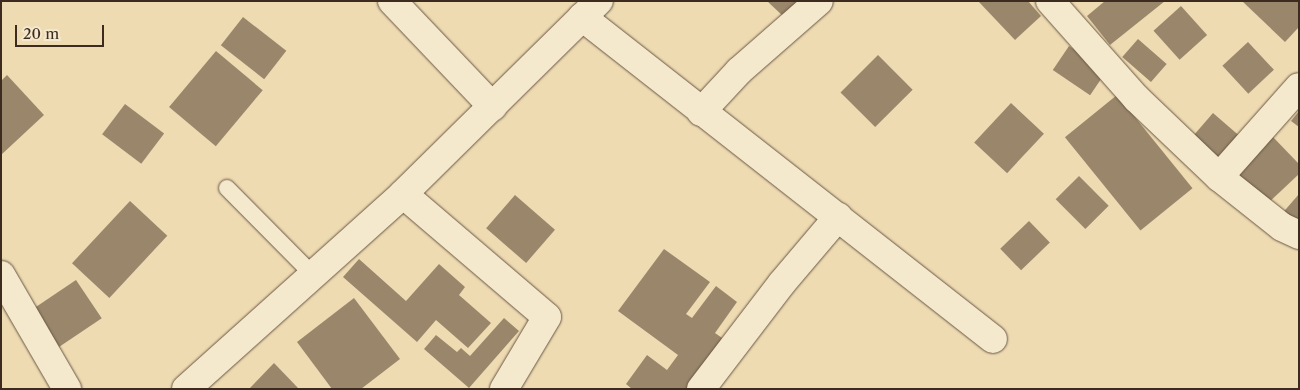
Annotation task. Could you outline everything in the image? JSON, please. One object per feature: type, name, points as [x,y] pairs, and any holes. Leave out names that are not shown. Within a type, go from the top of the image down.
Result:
[{"type":"street","points":[[392,1],[493,107]]},
{"type":"street","points":[[701,112],[739,71],[819,1]]},
{"type":"street","points":[[1063,6],[1136,98],[1219,177],[1282,227],[1299,235]]},
{"type":"street","points":[[186,389],[403,194],[591,9],[701,112],[993,339]]},
{"type":"street","points":[[1219,177],[1299,87]]},
{"type":"street","points":[[403,194],[547,317],[504,389]]},
{"type":"street","points":[[701,389],[782,282],[838,217]]},
{"type":"street","points":[[1,275],[67,389]]},
{"type":"lane","points":[[227,188],[313,275]]},
{"type":"building","points":[[767,1],[799,1],[784,17]]},
{"type":"building","points":[[978,1],[1028,1],[1041,16],[1015,40]]},
{"type":"building","points":[[1105,1],[1165,1],[1110,45],[1087,16]]},
{"type":"building","points":[[1242,1],[1299,1],[1299,27],[1285,42]]},
{"type":"building","points":[[1181,6],[1207,35],[1180,60],[1154,31]]},
{"type":"building","points":[[243,17],[286,51],[264,79],[221,45]]},
{"type":"building","points":[[1138,39],[1167,64],[1151,82],[1122,57]]},
{"type":"building","points":[[1248,42],[1274,70],[1248,94],[1222,66]]},
{"type":"building","points":[[1069,46],[1106,71],[1090,95],[1053,70]]},
{"type":"building","points":[[216,51],[263,90],[216,146],[169,107]]},
{"type":"building","points":[[878,55],[913,90],[875,127],[841,92]]},
{"type":"building","points":[[7,75],[44,115],[1,155],[1,81]]},
{"type":"building","points":[[1117,95],[1193,188],[1140,230],[1065,137]]},
{"type":"building","points":[[1011,103],[1044,134],[1007,173],[974,142]]},
{"type":"building","points":[[125,104],[164,133],[141,164],[102,134]]},
{"type":"building","points":[[1299,111],[1299,127],[1291,121]]},
{"type":"building","points":[[1213,113],[1246,142],[1223,168],[1190,139]]},
{"type":"building","points":[[1272,136],[1299,164],[1299,174],[1264,207],[1233,174]]},
{"type":"building","points":[[1079,176],[1109,206],[1085,229],[1056,199]]},
{"type":"building","points":[[1299,194],[1299,232],[1280,216]]},
{"type":"building","points":[[515,195],[555,230],[526,263],[486,228]]},
{"type":"building","points":[[130,201],[167,236],[109,298],[72,263]]},
{"type":"building","points":[[1029,221],[1050,243],[1021,270],[1000,249]]},
{"type":"building","points":[[664,249],[710,282],[686,314],[692,318],[716,286],[737,302],[715,333],[725,340],[689,389],[632,389],[626,384],[647,355],[667,370],[678,355],[618,311]]},
{"type":"building","points":[[359,259],[406,301],[439,264],[465,287],[459,295],[491,323],[468,348],[436,320],[417,342],[343,277]]},
{"type":"building","points":[[76,280],[102,318],[59,347],[33,309]]},
{"type":"building","points":[[354,298],[400,359],[361,389],[332,389],[297,342]]},
{"type":"building","points":[[504,318],[519,331],[469,388],[424,349],[436,335],[457,352],[461,348],[470,356]]},
{"type":"building","points":[[274,363],[299,389],[249,389]]}]
